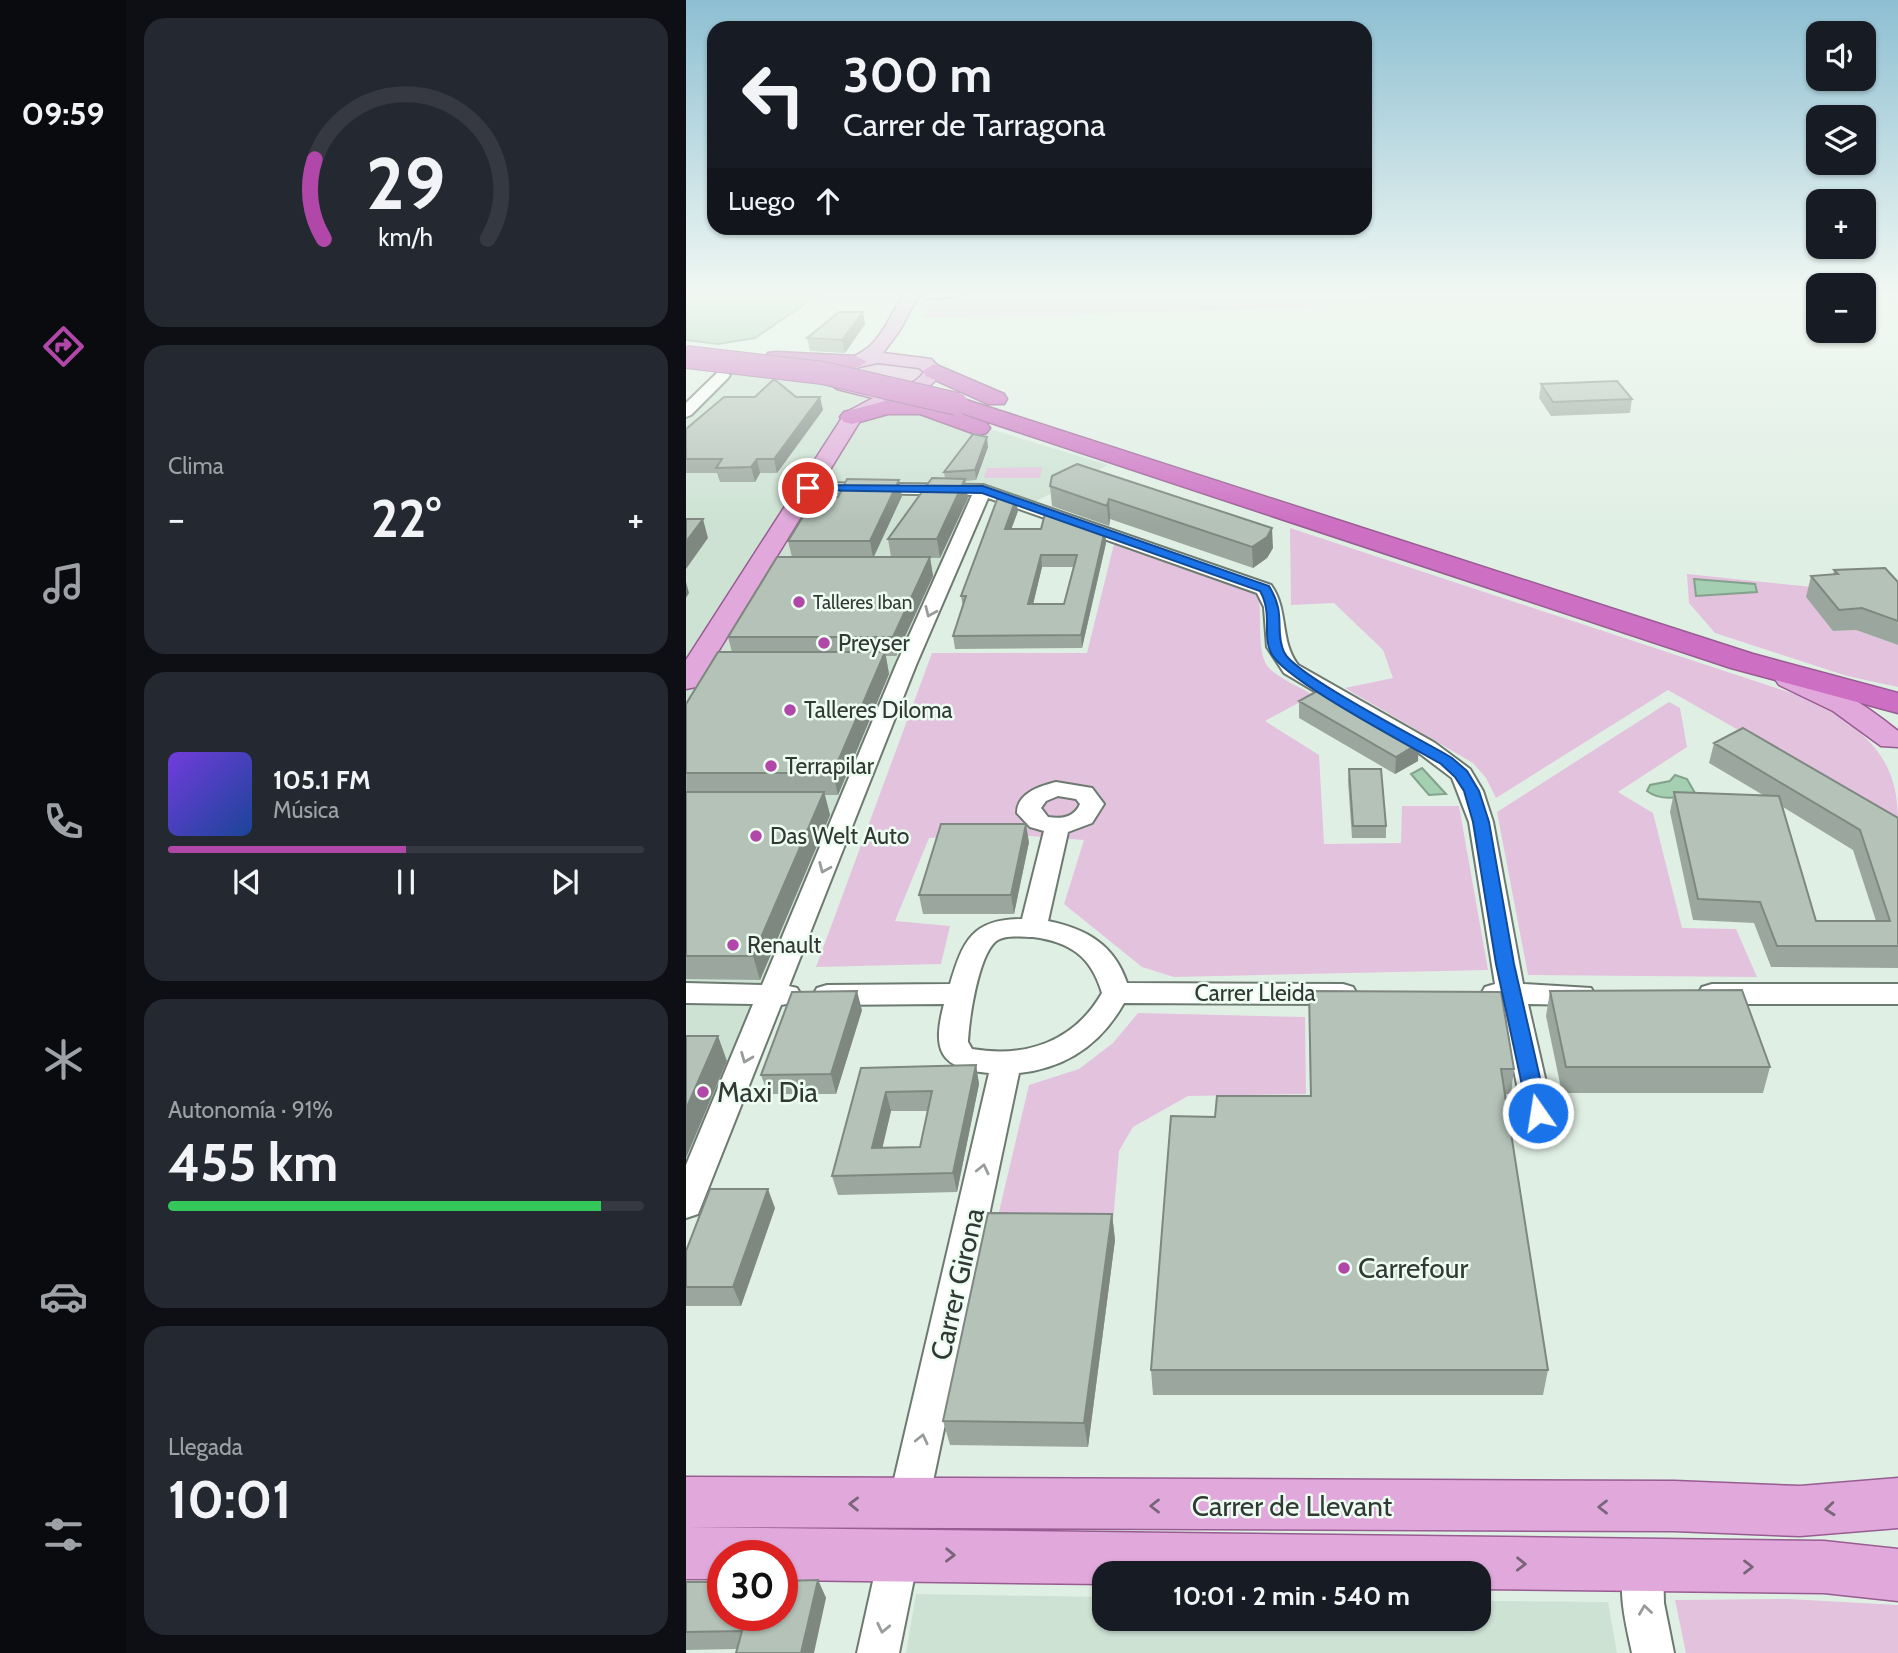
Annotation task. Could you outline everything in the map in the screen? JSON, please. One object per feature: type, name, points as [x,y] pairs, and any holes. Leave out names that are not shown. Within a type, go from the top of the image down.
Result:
[{"type":"highway","points":[[803,370],[830,373],[957,404],[1426,555],[1742,661],[1893,696]]},
{"type":"highway","points":[[807,370],[843,384]]},
{"type":"highway","points":[[935,370],[974,391],[1167,457],[1426,555]]},
{"type":"highway","points":[[894,393],[928,410],[1426,555],[1712,644],[1893,696]]},
{"type":"highway","points":[[852,417],[887,407],[928,410]]},
{"type":"main road","points":[[689,666],[845,406],[840,370]]},
{"type":"main road","points":[[689,666],[757,567],[852,417],[894,393],[928,380],[929,370]]},
{"type":"main road","points":[[843,384],[894,393]]},
{"type":"main road","points":[[1742,661],[1825,692],[1896,737]]},
{"type":"main road","name":"Carrer de Llevant","points":[[686,1502],[908,1505],[1674,1506],[1800,1511],[1898,1503]]},
{"type":"main road","points":[[686,1553],[1824,1567],[1898,1575]]},
{"type":"street","points":[[686,412],[723,374]]},
{"type":"street","points":[[808,488],[1015,499],[1264,589],[1274,605],[1276,651],[1291,669],[1427,748],[1461,775],[1471,791],[1481,822],[1511,994],[1538,1113]]},
{"type":"street","points":[[686,1204],[906,665],[980,497]]},
{"type":"street","points":[[757,567],[784,567]]},
{"type":"street","points":[[922,567],[950,567]]},
{"type":"street","points":[[689,666],[724,665]]},
{"type":"street","points":[[878,665],[906,665]]},
{"type":"street","points":[[823,805],[851,805]]},
{"type":"street","points":[[1033,928],[1057,826]]},
{"type":"street","points":[[1033,928],[1074,937],[1098,951],[1110,970],[1116,993],[1093,1031],[1067,1048],[1037,1059],[1006,1063],[970,1060],[956,1053],[951,1041],[961,994],[979,942],[988,933],[1033,928]]},
{"type":"street","points":[[686,993],[961,994]]},
{"type":"street","name":"Carrer Lleida","points":[[1116,993],[1376,994]]},
{"type":"street","points":[[1471,994],[1601,995]]},
{"type":"street","points":[[1682,995],[1898,994]]},
{"type":"street","name":"Carrer Girona","points":[[908,1505],[1006,1063]]},
{"type":"street","points":[[878,1653],[899,1554]]},
{"type":"street","points":[[1643,1566],[1643,1603],[1653,1653]]},
{"type":"shaded area","points":[[725,370],[822,378],[1108,465],[1030,504],[984,490],[686,1204],[686,407]]},
{"type":"shaded area","points":[[922,370],[925,373],[913,383],[850,372]]},
{"type":"shaded area","points":[[1042,467],[1040,478],[984,478],[987,468]]},
{"type":"shaded area","points":[[1290,528],[1819,702],[1865,737],[1886,764],[1897,799],[1898,821],[1668,690],[1496,798],[1486,778],[1473,763],[1345,688],[1393,678],[1383,650],[1334,603],[1291,605]]},
{"type":"shaded area","points":[[1114,544],[1243,586],[1258,594],[1265,663],[1280,677],[1313,695],[1265,721],[1319,755],[1324,844],[1401,843],[1402,806],[1459,806],[1488,970],[1174,977],[1142,967],[1064,904],[1084,840],[1004,834],[929,838],[895,921],[950,926],[941,964],[816,967],[932,653],[1087,653]]},
{"type":"shaded area","points":[[1687,574],[1812,587],[1833,631],[1856,630],[1898,645],[1898,687],[1847,676],[1715,633],[1689,603]]},
{"type":"shaded area","points":[[1694,579],[1755,584],[1757,592],[1696,596]]},
{"type":"shaded area","points":[[1669,702],[1680,708],[1687,747],[1618,792],[1653,813],[1682,928],[1736,929],[1757,977],[1528,975],[1497,812]]},
{"type":"shaded area","points":[[1422,768],[1446,794],[1429,795],[1411,774]]},
{"type":"shaded area","points":[[1675,775],[1687,779],[1695,793],[1670,798],[1647,791],[1650,785],[1670,781]]},
{"type":"shaded area","points":[[1138,1013],[1305,1017],[1306,1094],[1188,1096],[1133,1127],[1119,1151],[1112,1234],[994,1233],[1029,1085],[1079,1069],[1113,1043]]},
{"type":"shaded area","points":[[916,1594],[1092,1597],[1092,1631],[1491,1631],[1491,1601],[1608,1602],[1617,1653],[906,1653]]},
{"type":"shaded area","points":[[1789,1599],[1898,1605],[1898,1653],[1686,1653],[1675,1600]]},
{"type":"building","points":[[774,379],[796,397],[820,397],[774,459],[757,459],[751,467],[716,468],[722,459],[686,459],[686,429],[724,397],[755,397]]},
{"type":"building","points":[[1617,381],[1632,399],[1553,402],[1541,384]]},
{"type":"building","points":[[973,434],[987,437],[975,470],[944,472]]},
{"type":"building","points":[[1077,464],[1272,528],[1267,537],[1252,547],[1109,499],[1107,506],[1050,486],[1052,476]]},
{"type":"building","points":[[932,478],[965,479],[937,539],[888,539]]},
{"type":"building","points":[[847,479],[899,480],[870,541],[788,541],[815,497],[838,497]]},
{"type":"building","points":[[998,497],[1016,499],[1005,529],[1041,529],[1046,510],[1105,530],[1081,635],[953,636],[966,596],[961,596]],"holes":[[[1041,555],[1077,555],[1064,604],[1028,604]]]},
{"type":"building","points":[[686,519],[703,519],[686,542]]},
{"type":"building","points":[[777,557],[930,557],[893,637],[728,637]]},
{"type":"building","points":[[1885,568],[1898,582],[1898,621],[1862,608],[1839,610],[1811,576],[1838,574],[1834,570]]},
{"type":"building","points":[[718,652],[885,652],[833,773],[686,773],[686,704]]},
{"type":"building","points":[[1321,689],[1419,743],[1396,757],[1299,701]]},
{"type":"building","points":[[1743,728],[1898,818],[1898,946],[1777,946],[1760,902],[1698,899],[1674,792],[1779,796],[1816,921],[1890,921],[1860,830],[1714,743]]},
{"type":"building","points":[[1349,769],[1381,769],[1386,826],[1353,826]]},
{"type":"building","points":[[686,792],[824,792],[753,956],[686,956]]},
{"type":"building","points":[[941,824],[1026,824],[1011,895],[919,895]]},
{"type":"building","points":[[1742,990],[1770,1067],[1566,1067],[1550,991]]},
{"type":"building","points":[[857,991],[831,1074],[761,1075],[792,992]]},
{"type":"building","name":"Carrefour","points":[[1309,991],[1501,992],[1514,1069],[1501,1069],[1548,1370],[1151,1370],[1171,1116],[1215,1117],[1217,1096],[1311,1096]]},
{"type":"building","points":[[686,1036],[718,1036],[686,1109]]},
{"type":"building","points":[[976,1065],[953,1173],[832,1176],[861,1068]],"holes":[[[932,1091],[920,1147],[872,1148],[886,1092]]]},
{"type":"building","points":[[710,1189],[768,1189],[733,1287],[686,1287],[686,1251]]},
{"type":"building","points":[[988,1213],[1112,1214],[1084,1423],[943,1421]]},
{"type":"building","points":[[818,1580],[801,1653],[736,1653],[742,1631],[798,1631],[798,1581]]},
{"type":"building","points":[[686,1582],[707,1582],[707,1631],[742,1631],[686,1632]]},
{"type":"place","name":"Talleres Iban","points":[[799,602]]},
{"type":"place","name":"Preyser","points":[[824,643]]},
{"type":"place","name":"Talleres Diloma","points":[[790,710]]},
{"type":"place","name":"Terrapilar","points":[[771,766]]},
{"type":"place","name":"Das Welt Auto","points":[[756,836]]},
{"type":"place","name":"Renault","points":[[733,945]]},
{"type":"place","name":"Maxi Dia","points":[[703,1092]]},
{"type":"place","name":"Carrefour","points":[[1344,1268]]},
{"type":"route","points":[[808,488],[983,490],[1255,583],[1264,589],[1271,596],[1274,605],[1273,631],[1276,651],[1283,662],[1307,679],[1447,761],[1461,775],[1471,791],[1481,822],[1505,964],[1538,1113]]}]
